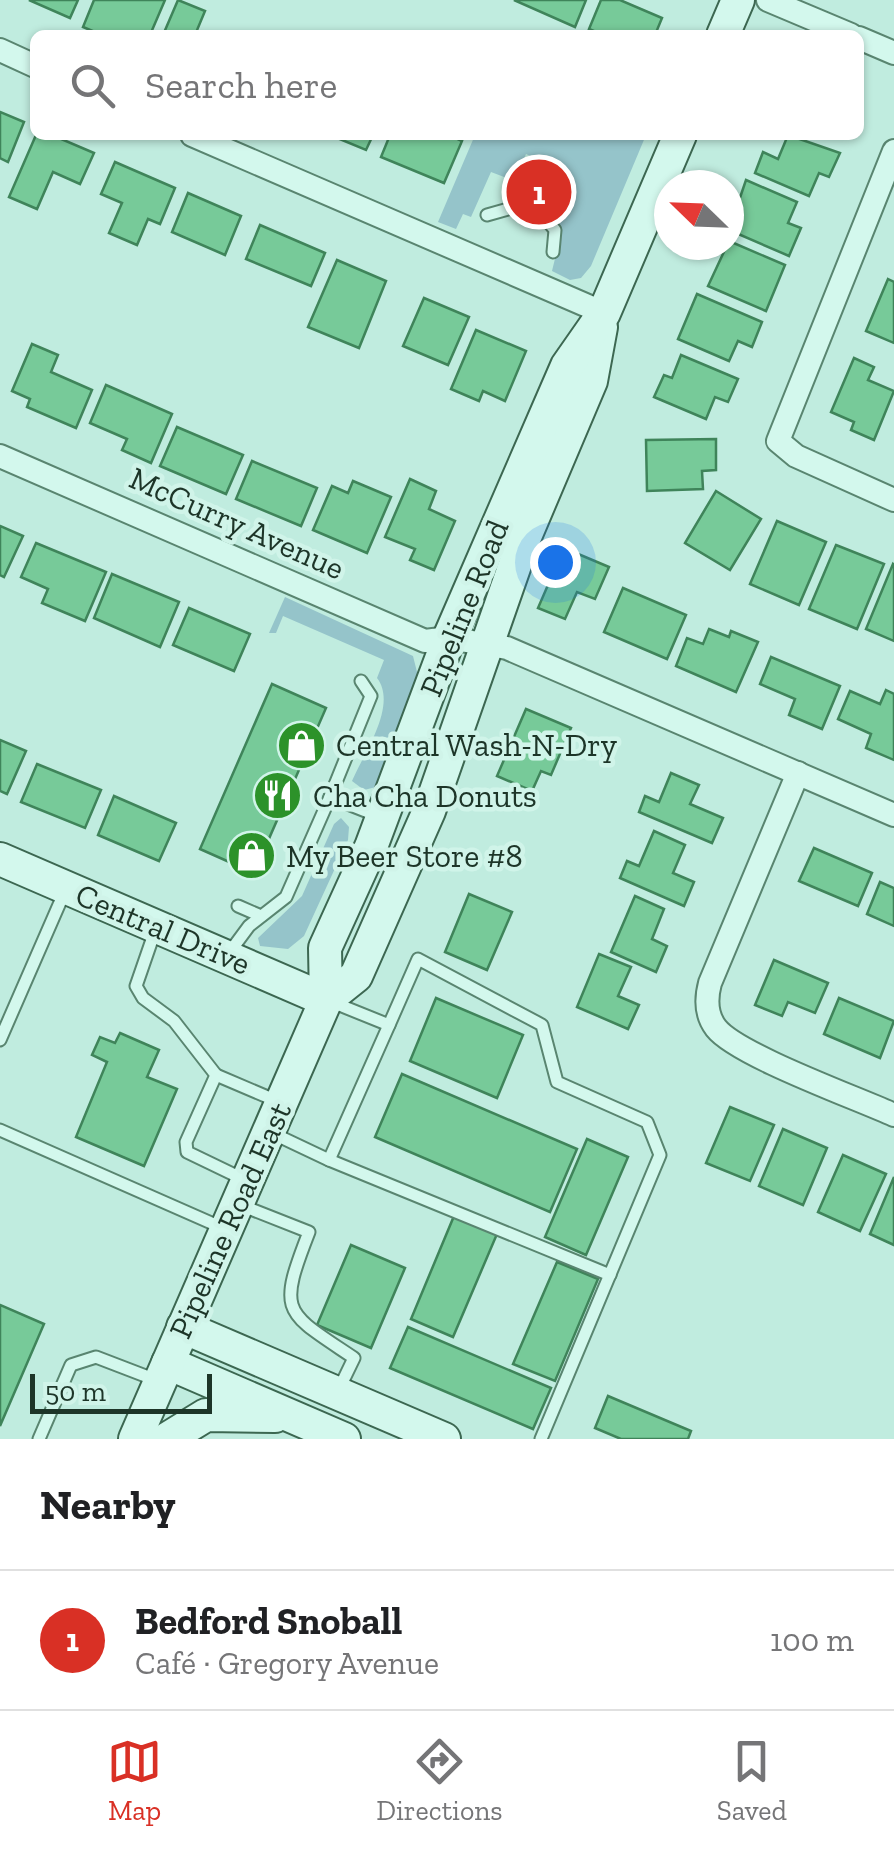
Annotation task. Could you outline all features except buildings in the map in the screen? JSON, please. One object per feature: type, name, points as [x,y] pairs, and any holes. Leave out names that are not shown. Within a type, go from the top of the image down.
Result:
[{"type":"main road","points":[[725,30],[738,0]]},
{"type":"main road","name":"Pipeline Road","points":[[326,1000],[356,976],[429,811],[554,461],[590,381],[604,313],[678,140]]},
{"type":"main road","name":"Pipeline Road","points":[[326,1000],[325,948],[382,818],[449,638],[567,366],[604,313]]},
{"type":"main road","name":"Central Drive","points":[[0,858],[326,1000]]},
{"type":"main road","name":"Pipeline Road East","points":[[135,1439],[326,1000]]},
{"type":"main road","points":[[184,1327],[433,1437]]},
{"type":"main road","points":[[164,1372],[290,1415],[344,1439]]},
{"type":"main road","points":[[167,1439],[206,1415],[290,1415]]},
{"type":"street","points":[[768,0],[839,30]]},
{"type":"street","points":[[864,40],[894,53]]},
{"type":"street","points":[[0,50],[30,64]]},
{"type":"street","points":[[204,140],[604,313]]},
{"type":"street","points":[[894,151],[886,196],[778,441],[796,456],[894,500]]},
{"type":"street","name":"McCurry Avenue","points":[[0,456],[425,641],[449,638],[506,648],[894,814]]},
{"type":"street","points":[[798,773],[708,992],[708,1015],[718,1032],[764,1057],[894,1115]]},
{"type":"lane","points":[[487,214],[522,205]]},
{"type":"lane","points":[[540,212],[555,230],[554,252]]},
{"type":"lane","points":[[227,957],[261,916],[289,892],[371,696],[362,681]]},
{"type":"lane","points":[[330,797],[382,818]]},
{"type":"lane","points":[[0,1040],[67,888]]},
{"type":"lane","points":[[238,906],[261,916]]},
{"type":"lane","points":[[157,926],[136,986],[143,998],[184,1032],[216,1075],[328,1160],[610,1275]]},
{"type":"lane","points":[[328,1160],[418,959],[542,1025],[557,1082],[648,1122],[660,1155],[541,1439]]},
{"type":"lane","points":[[326,1000],[389,1025]]},
{"type":"lane","points":[[216,1075],[186,1142],[187,1152],[237,1205]]},
{"type":"lane","points":[[1,1134],[237,1205],[309,1232],[287,1296],[295,1317],[354,1358],[337,1393]]},
{"type":"lane","points":[[39,1439],[71,1365],[96,1357],[164,1372]]},
{"type":"shaded area","points":[[473,140],[644,140],[591,266],[581,278],[570,280],[552,271],[562,230],[548,210],[567,208],[576,188],[548,172],[549,164],[526,154],[515,181],[491,172],[471,217],[463,214],[456,229],[438,222]]},
{"type":"shaded area","points":[[285,597],[413,656],[418,676],[376,787],[364,790],[352,781],[381,715],[384,702],[377,678],[384,660],[283,616],[276,633],[269,633]]},
{"type":"shaded area","points":[[341,818],[349,827],[348,840],[304,936],[288,949],[260,946],[258,938],[302,896],[334,824]]},
{"type":"place","name":"Bedford Snoball","points":[[539,192]]},
{"type":"place","name":"Central Wash-N-Dry","points":[[301,745]]},
{"type":"place","name":"Cha Cha Donuts","points":[[278,796]]},
{"type":"place","name":"My Beer Store #8","points":[[251,856]]}]
